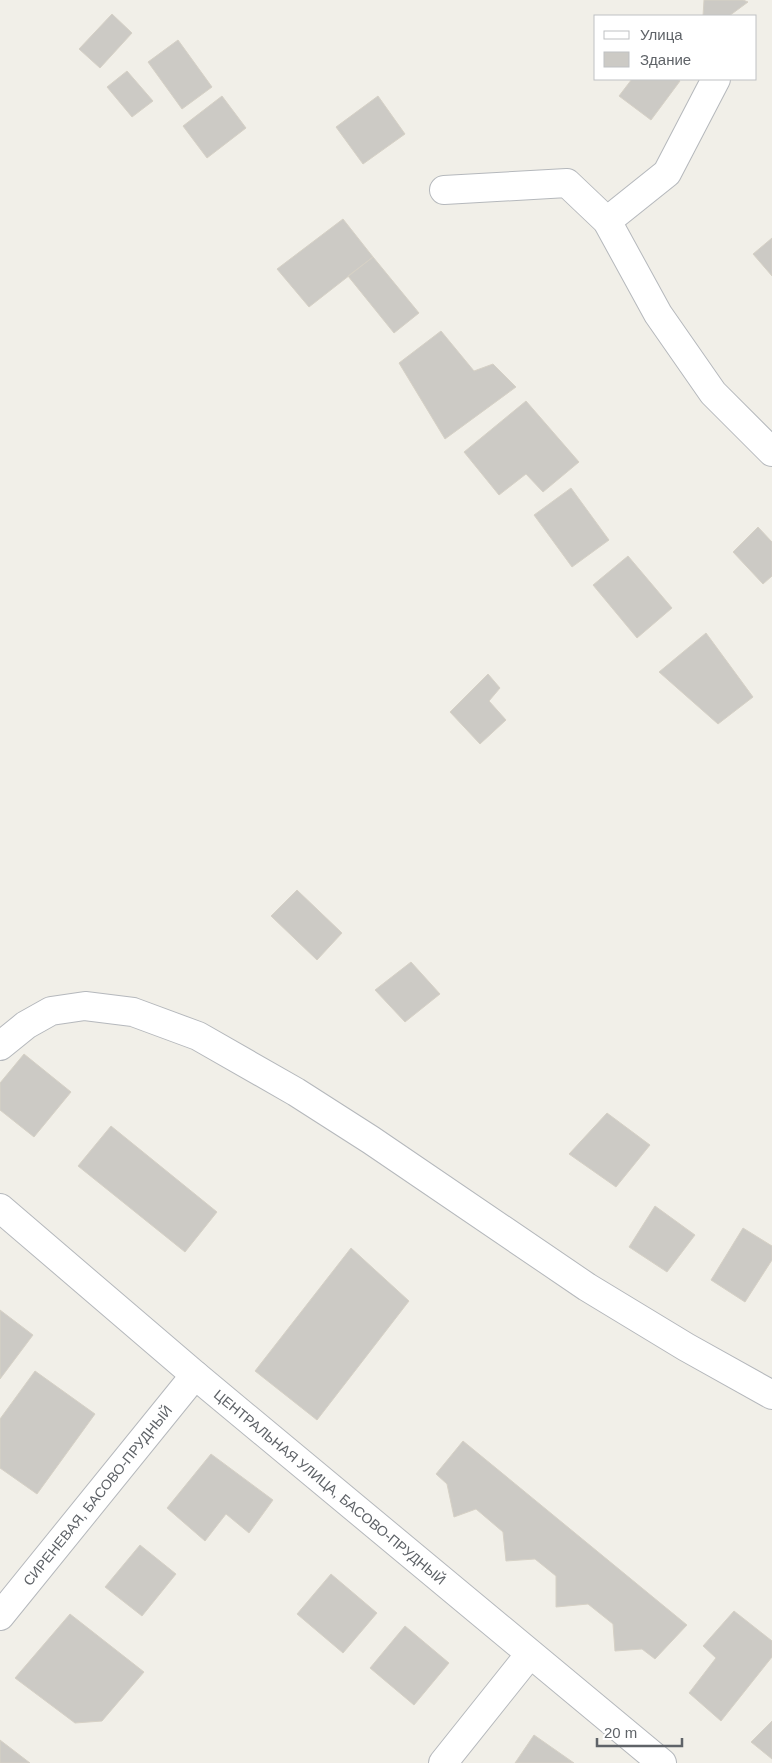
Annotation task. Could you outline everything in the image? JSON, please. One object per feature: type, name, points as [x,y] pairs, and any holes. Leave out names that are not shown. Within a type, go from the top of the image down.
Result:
[{"type":"street","points":[[607,221],[667,173],[715,80]]},
{"type":"street","points":[[444,190],[567,184],[607,221],[658,314],[713,393],[772,452]]},
{"type":"street","points":[[0,1046],[26,1025],[51,1010],[85,1006],[132,1012],[198,1036],[296,1092],[587,1287],[686,1347],[772,1395]]},
{"type":"street","name":"ЦЕНТРАЛЬНАЯ УЛИЦА, БАСОВО-ПРУДНЫЙ","points":[[0,1208],[195,1375],[662,1763]]},
{"type":"street","name":"СИРЕНЕВАЯ, БАСОВО-ПРУДНЫЙ","points":[[0,1616],[195,1375]]},
{"type":"street","points":[[443,1763],[530,1654]]},
{"type":"building","points":[[704,0],[743,0],[748,2],[730,15],[703,15]]},
{"type":"building","points":[[112,14],[132,33],[100,68],[79,49]]},
{"type":"building","points":[[178,40],[212,87],[182,109],[148,62]]},
{"type":"building","points":[[127,71],[153,101],[132,117],[107,87]]},
{"type":"building","points":[[631,80],[680,81],[651,120],[619,96]]},
{"type":"building","points":[[222,96],[246,128],[207,158],[183,126]]},
{"type":"building","points":[[378,96],[405,134],[363,164],[336,127]]},
{"type":"building","points":[[343,219],[373,257],[309,307],[277,269]]},
{"type":"building","points":[[772,238],[772,276],[753,254]]},
{"type":"building","points":[[373,257],[419,313],[394,333],[348,276]]},
{"type":"building","points":[[441,331],[474,371],[493,364],[516,387],[445,439],[399,363]]},
{"type":"building","points":[[526,401],[579,462],[543,492],[526,474],[499,495],[464,452]]},
{"type":"building","points":[[571,488],[609,540],[572,567],[534,515]]},
{"type":"building","points":[[758,527],[772,542],[772,576],[763,584],[733,552]]},
{"type":"building","points":[[628,556],[672,608],[637,638],[593,585]]},
{"type":"building","points":[[706,633],[753,697],[718,724],[659,672]]},
{"type":"building","points":[[488,674],[500,688],[489,701],[506,720],[480,744],[450,712]]},
{"type":"building","points":[[297,890],[342,933],[317,960],[271,916]]},
{"type":"building","points":[[411,962],[440,994],[405,1022],[375,990]]},
{"type":"building","points":[[24,1054],[71,1092],[34,1137],[0,1110],[0,1083]]},
{"type":"building","points":[[607,1113],[650,1145],[616,1187],[569,1154]]},
{"type":"building","points":[[111,1126],[217,1212],[185,1252],[78,1166]]},
{"type":"building","points":[[655,1206],[695,1235],[667,1272],[629,1247]]},
{"type":"building","points":[[743,1228],[772,1246],[772,1260],[745,1302],[711,1280]]},
{"type":"building","points":[[351,1248],[409,1301],[317,1420],[255,1371]]},
{"type":"building","points":[[0,1310],[33,1335],[0,1379]]},
{"type":"building","points":[[35,1371],[95,1414],[37,1494],[0,1468],[0,1419]]},
{"type":"building","points":[[463,1441],[687,1625],[655,1659],[642,1649],[615,1651],[613,1624],[588,1604],[556,1607],[556,1576],[535,1559],[506,1561],[503,1532],[476,1509],[454,1517],[447,1484],[436,1474]]},
{"type":"building","points":[[211,1454],[273,1500],[249,1533],[226,1514],[205,1541],[167,1508]]},
{"type":"building","points":[[140,1545],[176,1574],[142,1616],[105,1587]]},
{"type":"building","points":[[331,1574],[377,1613],[343,1653],[297,1614]]},
{"type":"building","points":[[734,1611],[772,1641],[772,1657],[721,1721],[689,1693],[716,1658],[703,1646]]},
{"type":"building","points":[[70,1614],[144,1672],[102,1721],[75,1723],[15,1678]]},
{"type":"building","points":[[405,1626],[449,1663],[414,1705],[370,1668]]},
{"type":"building","points":[[772,1721],[772,1759],[751,1742]]},
{"type":"building","points":[[534,1735],[574,1763],[515,1763]]},
{"type":"building","points":[[0,1740],[30,1763],[0,1763]]}]
